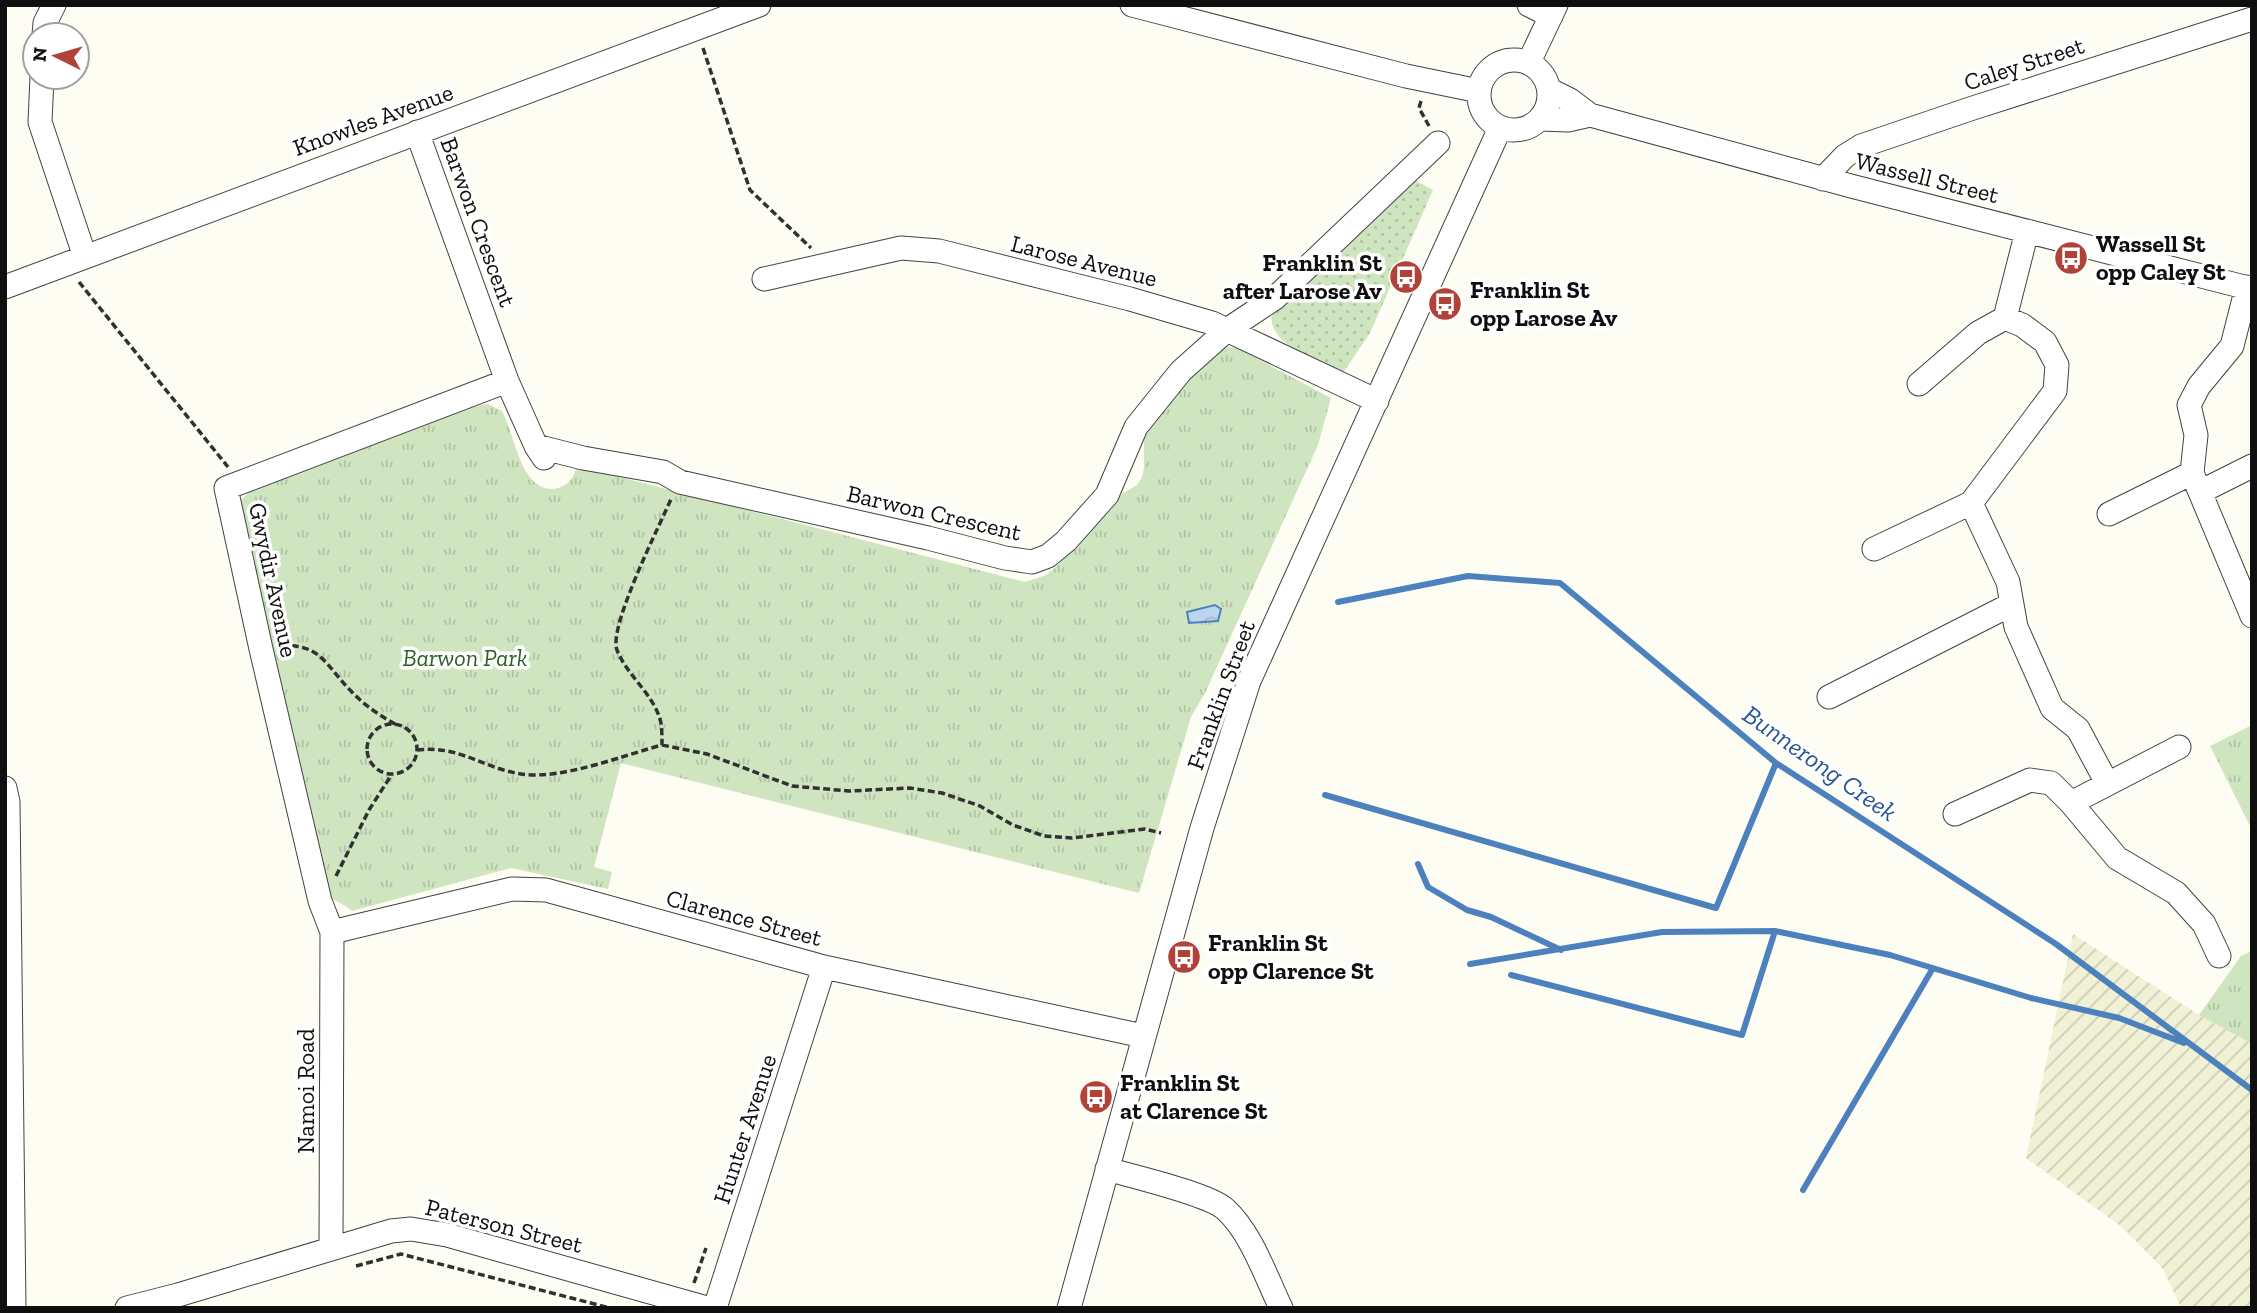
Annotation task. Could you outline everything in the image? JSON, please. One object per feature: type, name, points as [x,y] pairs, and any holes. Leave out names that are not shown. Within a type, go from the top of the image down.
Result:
[{"type":"street","points":[[46,21],[54,5]]},
{"type":"street","name":"Knowles Avenue","points":[[5,286],[759,5]]},
{"type":"street","points":[[1132,5],[1479,91]]},
{"type":"street","points":[[1529,62],[1554,10],[1530,5]]},
{"type":"street","name":"Caley Street","points":[[1823,179],[1845,156],[1861,146],[2252,19]]},
{"type":"street","points":[[1518,59],[1529,62],[1541,71],[1550,90],[1549,102],[1540,119],[1532,126],[1511,131],[1500,128],[1486,117],[1481,108],[1479,91],[1482,80],[1488,70],[1497,64],[1518,59]]},
{"type":"street","name":"Wassell Street","points":[[1550,90],[1570,100],[1590,116],[1823,179],[2249,288]]},
{"type":"street","points":[[41,91],[40,122],[75,261]]},
{"type":"street","name":"Wassell Street","points":[[1540,119],[1568,120],[1590,116]]},
{"type":"street","name":"Franklin Street","points":[[1069,1308],[1202,828],[1249,681],[1500,128]]},
{"type":"street","name":"Barwon Crescent","points":[[417,132],[507,381],[542,454],[663,472],[680,482],[1032,562],[1048,556],[1066,541],[1107,495],[1136,427],[1181,371],[1227,330],[1275,298],[1438,143]]},
{"type":"street","points":[[1919,384],[1978,333],[2005,318],[2027,230]]},
{"type":"street","name":"Larose Avenue","points":[[764,279],[901,248],[939,251],[1142,302],[1227,330],[1377,401]]},
{"type":"street","points":[[2249,288],[2232,346],[2199,386],[2189,405],[2196,435],[2196,482],[2252,616]]},
{"type":"street","points":[[1874,549],[1971,503],[2055,391],[2057,365],[2046,342],[2022,325],[2005,318]]},
{"type":"street","name":"Gwydir Avenue","points":[[332,932],[318,890],[226,488],[507,381]]},
{"type":"street","points":[[2109,514],[2196,482],[2252,466]]},
{"type":"street","points":[[1971,503],[2008,582],[2016,627],[2052,708],[2078,729],[2107,783]]},
{"type":"street","points":[[1829,697],[2012,604]]},
{"type":"street","points":[[2071,803],[2179,747]]},
{"type":"street","points":[[1955,814],[2030,780],[2051,783],[2117,858],[2176,894],[2204,924],[2219,956]]},
{"type":"street","points":[[5,788],[8,802],[13,1308]]},
{"type":"street","name":"Clarence Street","points":[[332,932],[512,889],[546,890],[824,967],[1143,1036]]},
{"type":"street","name":"Namoi Road","points":[[331,1249],[332,932]]},
{"type":"street","name":"Hunter Avenue","points":[[715,1308],[824,967]]},
{"type":"street","points":[[1107,1169],[1223,1206],[1241,1226],[1282,1308]]},
{"type":"street","name":"Paterson Street","points":[[127,1308],[391,1231],[411,1229],[447,1236],[697,1305]]},
{"type":"path","points":[[696,30],[750,190],[828,264]]},
{"type":"path","points":[[1426,80],[1419,108],[1438,143]]},
{"type":"path","points":[[75,261],[241,483]]},
{"type":"path","points":[[662,745],[661,722],[655,708],[621,657],[615,641],[636,576],[680,482]]},
{"type":"path","points":[[261,649],[289,645],[312,650],[323,658],[366,706],[411,733],[417,750],[414,761],[409,767],[392,774],[369,810],[332,884],[328,888],[318,890]]},
{"type":"path","points":[[392,774],[374,766],[368,755],[368,748],[371,736],[376,730],[395,724]]},
{"type":"path","points":[[417,750],[431,748],[458,752],[499,769],[535,775],[561,773],[662,745],[707,754],[792,786],[849,791],[910,788],[942,793],[980,806],[1013,825],[1044,836],[1072,838],[1145,829],[1161,832]]},
{"type":"path","points":[[697,1305],[706,1248]]},
{"type":"path","name":"Paterson Street","points":[[352,1267],[401,1254],[610,1308]]},
{"type":"green space","points":[[1413,179],[1433,190],[1370,333],[1343,373],[1297,351],[1277,334],[1272,325],[1272,314]]},
{"type":"green space","name":"Barwon Park","points":[[1237,348],[1331,398],[1318,445],[1205,693],[1191,717],[1139,893],[621,763],[594,867],[612,872],[608,889],[511,868],[352,911],[326,894],[240,501],[256,486],[473,407],[488,404],[502,411],[527,474],[535,483],[546,488],[565,485],[572,479],[576,469],[585,468],[1025,582],[1046,575],[1056,567],[1112,509],[1122,494],[1137,485],[1144,468],[1144,440],[1153,420],[1175,393],[1219,349]]},
{"type":"green space","points":[[2252,725],[2252,830],[2210,746]]},
{"type":"green space","points":[[2073,934],[2199,1015],[2252,1044],[2252,1308],[2181,1308],[2163,1269],[2122,1227],[2026,1158]]},
{"type":"green space","points":[[2252,951],[2252,1044],[2199,1015],[2241,956]]},
{"type":"water","points":[[1215,605],[1221,609],[1218,621],[1189,623],[1187,612]]},
{"type":"waterway","name":"Bunnerong Creek","points":[[1338,602],[1468,576],[1560,583],[1776,763],[2056,944],[2252,1090]]},
{"type":"waterway","points":[[1325,795],[1716,908],[1776,763]]},
{"type":"waterway","points":[[1418,864],[1428,887],[1467,910],[1491,917],[1561,950]]},
{"type":"waterway","points":[[1470,964],[1662,932],[1775,931],[1890,955],[2031,998],[2119,1018],[2184,1043]]},
{"type":"waterway","points":[[1511,975],[1742,1035],[1775,931]]},
{"type":"waterway","points":[[1803,1190],[1933,968]]},
{"type":"place","name":"Wassell St opp Caley St","points":[[2071,258]]},
{"type":"place","name":"Franklin St after Larose Av","points":[[1406,277]]},
{"type":"place","name":"Franklin St opp Larose Av","points":[[1445,304]]},
{"type":"place","name":"Franklin St opp Clarence St","points":[[1184,957]]},
{"type":"place","name":"Franklin St at Clarence St","points":[[1096,1097]]}]
